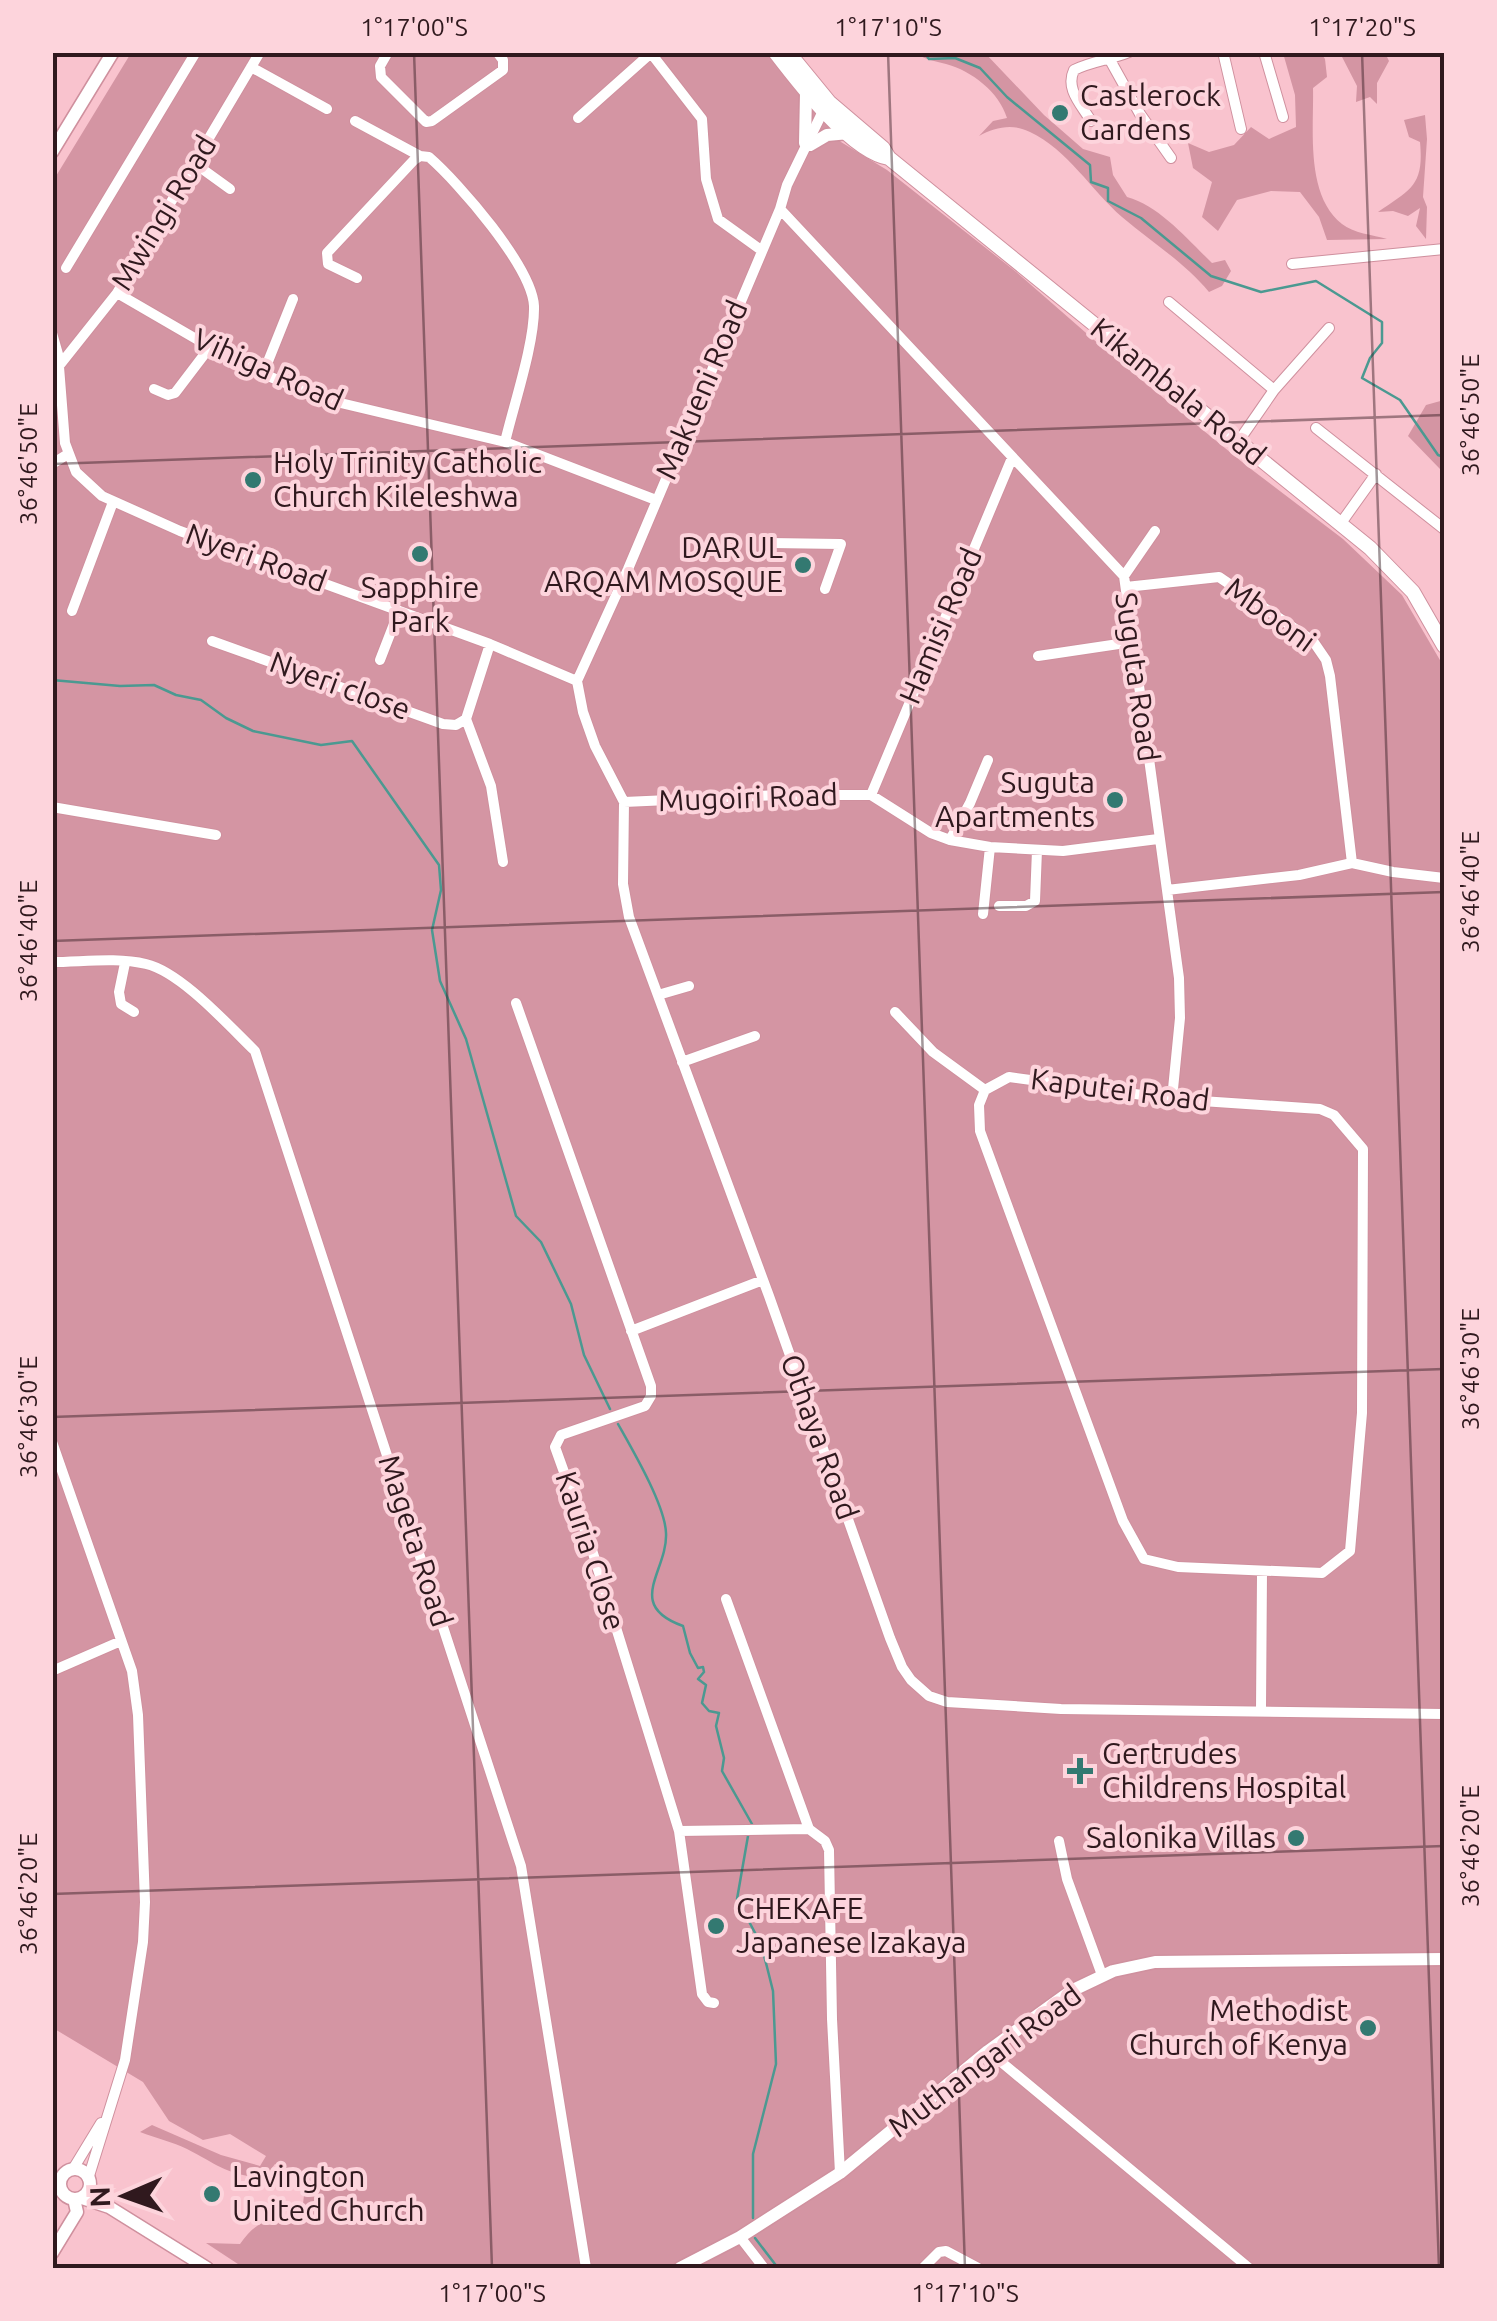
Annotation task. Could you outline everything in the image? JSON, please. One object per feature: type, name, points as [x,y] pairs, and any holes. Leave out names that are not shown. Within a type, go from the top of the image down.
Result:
[{"type":"main road","points":[[775,52],[806,93],[883,148],[889,158]]},
{"type":"main road","points":[[788,52],[849,134],[878,156],[889,158]]},
{"type":"main road","name":"Kikambala Road","points":[[889,158],[1393,568],[1413,592],[1444,646]]},
{"type":"street","points":[[52,152],[113,52]]},
{"type":"street","points":[[66,268],[196,52]]},
{"type":"street","points":[[388,52],[380,66],[381,77],[426,122],[503,70],[503,60],[497,52]]},
{"type":"street","points":[[1091,121],[1070,81],[1074,70],[1091,61],[1110,60],[1129,52]]},
{"type":"street","points":[[1223,52],[1241,129]]},
{"type":"street","points":[[1264,52],[1283,117]]},
{"type":"street","name":"Mwingi Road","points":[[58,367],[117,293],[258,53]]},
{"type":"street","points":[[578,118],[651,53],[702,119],[706,180],[718,219],[762,250]]},
{"type":"street","points":[[1110,60],[1140,114],[1171,158]]},
{"type":"street","points":[[251,67],[327,108]]},
{"type":"street","points":[[806,93],[808,144],[826,135],[849,134]]},
{"type":"street","name":"Makueni Road","points":[[577,681],[808,144],[829,109]]},
{"type":"street","points":[[355,120],[433,160],[508,246],[524,273],[534,303],[532,327],[505,442]]},
{"type":"street","points":[[357,278],[328,264],[327,252],[420,156]]},
{"type":"street","points":[[194,163],[230,189]]},
{"type":"street","name":"Suguta Road","points":[[780,209],[1125,582],[1178,978],[1180,1018],[1172,1099]]},
{"type":"street","points":[[1292,264],[1444,249]]},
{"type":"street","name":"Vihiga Road","points":[[117,293],[263,374],[353,408],[505,442],[656,500]]},
{"type":"street","points":[[263,374],[293,300]]},
{"type":"street","points":[[1169,302],[1274,390]]},
{"type":"street","points":[[1238,442],[1274,390],[1329,328]]},
{"type":"street","name":"Nyeri Road","points":[[52,333],[58,367],[57,415],[68,454],[86,484],[113,502],[180,531],[490,644],[577,681]]},
{"type":"street","points":[[154,389],[168,395],[175,393],[210,348]]},
{"type":"street","points":[[1316,428],[1444,529]]},
{"type":"street","points":[[52,464],[68,454]]},
{"type":"street","name":"Hamisi Road","points":[[871,795],[1012,458]]},
{"type":"street","points":[[1341,523],[1376,474]]},
{"type":"street","points":[[72,611],[113,502]]},
{"type":"street","points":[[1125,582],[1155,531]]},
{"type":"street","points":[[770,543],[841,544],[825,590]]},
{"type":"street","name":"Mbooni","points":[[1125,582],[1219,577],[1314,641],[1326,660],[1330,676],[1352,863]]},
{"type":"street","points":[[380,660],[399,610]]},
{"type":"street","name":"Nyeri close","points":[[212,640],[443,724],[456,726],[466,718]]},
{"type":"street","points":[[1038,656],[1132,642]]},
{"type":"street","points":[[490,644],[466,718],[491,786],[503,862]]},
{"type":"street","name":"Othaya Road","points":[[577,681],[595,746],[624,802],[625,903],[902,1667],[923,1691],[948,1702],[1044,1708],[1444,1714]]},
{"type":"street","points":[[950,840],[988,760]]},
{"type":"street","name":"Mugoiri Road","points":[[624,802],[779,794],[871,795],[908,821],[950,840],[990,847],[1063,851],[1158,840]]},
{"type":"street","points":[[52,807],[216,835]]},
{"type":"street","points":[[983,914],[990,847]]},
{"type":"street","points":[[999,906],[1026,906],[1036,900],[1037,850]]},
{"type":"street","points":[[1167,890],[1299,874],[1352,863],[1444,878]]},
{"type":"street","name":"Mageta Road","points":[[52,962],[146,964],[173,977],[256,1051],[521,1866],[586,2268]]},
{"type":"street","points":[[125,962],[118,996],[121,1004],[134,1012]]},
{"type":"street","points":[[658,996],[690,986]]},
{"type":"street","name":"Kauria Close","points":[[516,1003],[652,1386],[645,1406],[561,1434],[555,1447],[592,1550],[679,1830],[702,1994],[714,2004]]},
{"type":"street","points":[[895,1012],[933,1052],[985,1090]]},
{"type":"street","points":[[682,1062],[755,1036]]},
{"type":"street","name":"Kaputei Road","points":[[1019,1078],[1172,1099],[1320,1109],[1334,1115],[1363,1149],[1362,1396],[1350,1551],[1322,1573],[1161,1565],[1144,1559],[1123,1521],[980,1131],[980,1104],[985,1090],[996,1082],[1019,1078]]},
{"type":"street","points":[[631,1332],[763,1280]]},
{"type":"street","points":[[52,1442],[132,1671],[138,1714],[146,1914],[125,2060],[77,2212],[52,2252]]},
{"type":"street","points":[[1261,1709],[1262,1572]]},
{"type":"street","points":[[726,1598],[809,1828],[824,1841],[831,1859],[832,2018],[840,2173]]},
{"type":"street","points":[[52,1671],[121,1640]]},
{"type":"street","points":[[679,1830],[809,1828]]},
{"type":"street","points":[[1059,1841],[1076,1906],[1102,1975]]},
{"type":"street","name":"Muthangari Road","points":[[680,2268],[740,2237],[840,2173],[988,2051],[1072,1990],[1102,1975],[1155,1962],[1444,1959]]},
{"type":"street","points":[[988,2051],[1249,2268]]},
{"type":"street","points":[[106,2114],[73,2169],[64,2174],[56,2194],[83,2191],[208,2268]]},
{"type":"street","points":[[73,2169],[82,2172],[83,2191]]},
{"type":"street","points":[[740,2237],[764,2268]]},
{"type":"street","points":[[923,2268],[939,2252],[946,2251],[978,2268]]},
{"type":"shaded area","points":[[131,53],[768,53],[841,142],[887,170],[1015,271],[1117,360],[1343,539],[1402,595],[1444,667],[1444,2268],[244,2268],[206,2243],[240,2244],[253,2229],[266,2222],[301,2220],[306,2179],[275,2164],[264,2178],[241,2174],[140,2132],[152,2125],[221,2155],[260,2166],[266,2156],[230,2134],[203,2140],[169,2121],[143,2082],[53,2028],[53,181]]},
{"type":"shaded area","points":[[916,53],[985,53],[1044,115],[1083,149],[1110,157],[1113,175],[1127,197],[1162,216],[1212,263],[1225,260],[1231,271],[1222,286],[1209,292],[1179,262],[1111,207],[1043,139],[1011,127],[979,136],[993,121],[1007,118],[998,100],[965,72]]},
{"type":"shaded area","points":[[1283,53],[1321,53],[1325,59],[1327,77],[1313,88],[1313,141],[1317,179],[1330,212],[1352,230],[1387,239],[1327,240],[1319,217],[1300,192],[1271,191],[1237,200],[1218,231],[1202,217],[1212,182],[1193,168],[1188,143],[1209,152],[1234,145],[1251,127],[1269,139],[1296,127],[1295,95]]},
{"type":"shaded area","points":[[1340,53],[1385,53],[1389,61],[1377,83],[1377,104],[1370,97],[1356,102],[1357,86]]},
{"type":"shaded area","points":[[1425,115],[1426,239],[1416,226],[1420,208],[1408,216],[1378,212],[1407,191],[1417,177],[1420,142],[1409,137],[1404,120]]},
{"type":"shaded area","points":[[1444,400],[1444,466],[1440,469],[1408,436],[1426,405]]},
{"type":"waterway","points":[[924,52],[929,59],[955,58],[980,68],[1007,97],[1090,165],[1091,182],[1108,188],[1108,201],[1141,218],[1211,276],[1261,292],[1316,281],[1382,322],[1382,343],[1362,378],[1400,400],[1438,455],[1444,457]]},
{"type":"waterway","points":[[52,680],[154,685],[201,700],[253,731],[321,745],[352,741],[439,865],[441,890],[432,930],[440,981],[466,1039],[516,1216],[541,1242],[571,1304],[584,1355],[610,1409]]},
{"type":"waterway","points":[[618,1424],[647,1477],[664,1521],[665,1547],[652,1597],[665,1618],[683,1626],[690,1653],[698,1668],[703,1667],[698,1679],[706,1685],[702,1703],[709,1711],[719,1713],[716,1726],[724,1758],[722,1771],[752,1824]]},
{"type":"waterway","points":[[748,1836],[737,1899],[761,1944],[773,1991],[776,2064],[753,2154],[753,2218]]},
{"type":"waterway","points":[[755,2238],[778,2268]]},
{"type":"place","name":"Castlerock Gardens","points":[[1060,113]]},
{"type":"place","name":"Holy Trinity Catholic Church Kileleshwa","points":[[253,480]]},
{"type":"place","name":"Sapphire Park","points":[[420,554]]},
{"type":"place","name":"DAR UL ARQAM MOSQUE","points":[[803,565]]},
{"type":"place","name":"Suguta Apartments","points":[[1115,800]]},
{"type":"place","name":"Gertrudes Childrens Hospital","points":[[1080,1771]]},
{"type":"place","name":"Salonika Villas","points":[[1296,1838]]},
{"type":"place","name":"CHEKAFE Japanese Izakaya","points":[[716,1926]]},
{"type":"place","name":"Methodist Church of Kenya","points":[[1368,2028]]},
{"type":"place","name":"Lavington United Church","points":[[212,2194]]}]
